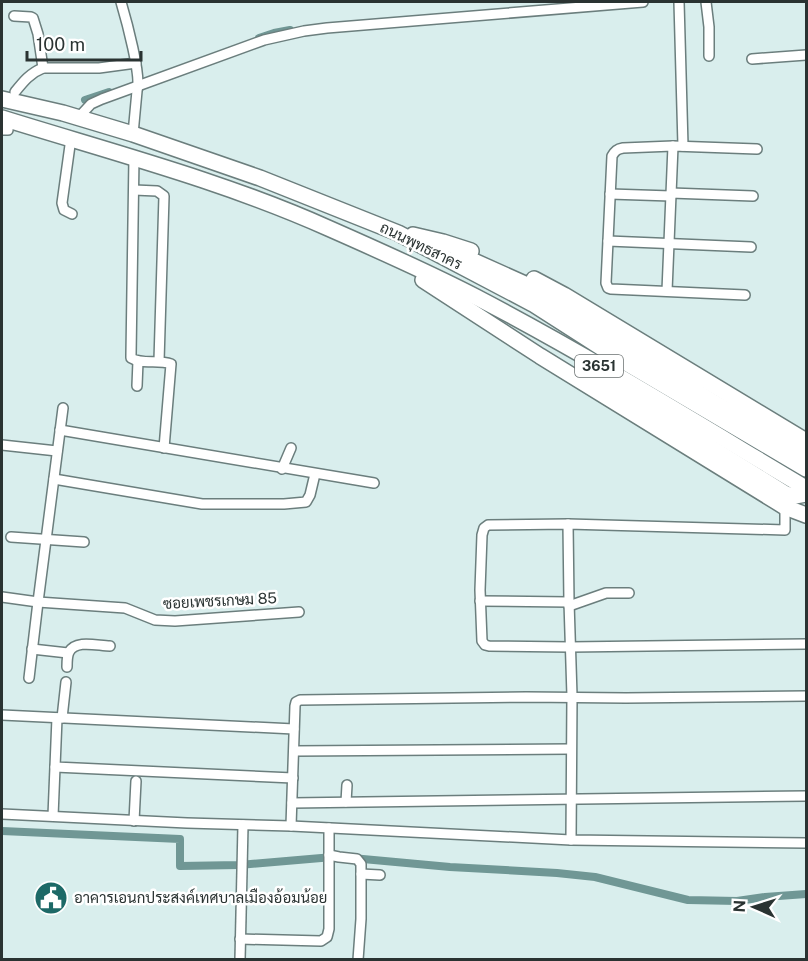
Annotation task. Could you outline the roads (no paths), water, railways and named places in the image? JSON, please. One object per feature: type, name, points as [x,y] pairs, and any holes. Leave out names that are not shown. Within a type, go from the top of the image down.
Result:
[{"type":"main road","name":"ถนนพุทธสาคร","points":[[6,93],[46,104],[71,116],[133,134],[260,178],[398,233],[533,304],[611,354],[807,469]]},
{"type":"main road","name":"ถนนพุทธสาคร","points":[[4,122],[71,138],[232,190],[327,227],[387,254],[513,317],[807,488]]},
{"type":"main road","points":[[398,233],[451,252],[525,284],[715,403],[807,456]]},
{"type":"main road","points":[[398,233],[425,237],[460,247],[486,256],[533,279],[564,295],[807,441]]},
{"type":"main road","points":[[387,254],[629,395],[786,494],[795,496],[807,494]]},
{"type":"main road","points":[[387,254],[540,356],[785,507],[807,515]]},
{"type":"street","points":[[122,2],[139,86],[133,134]]},
{"type":"street","points":[[71,116],[102,99],[264,40],[304,31],[643,2]]},
{"type":"street","points":[[667,291],[671,195],[678,146],[679,2]]},
{"type":"street","points":[[706,2],[709,56]]},
{"type":"street","points":[[14,16],[33,18],[43,68]]},
{"type":"street","points":[[752,59],[807,55]]},
{"type":"street","points":[[6,93],[43,68],[136,66]]},
{"type":"street","points":[[71,138],[62,203],[64,210],[72,214]]},
{"type":"street","points":[[745,295],[608,288],[606,284],[612,156],[618,149],[678,146],[756,149]]},
{"type":"street","points":[[134,158],[131,355],[132,360],[159,361],[170,363],[172,366],[164,448]]},
{"type":"street","points":[[134,190],[157,191],[164,196],[159,361]]},
{"type":"street","points":[[610,195],[753,196]]},
{"type":"street","points":[[608,241],[751,246]]},
{"type":"street","points":[[137,386],[138,361]]},
{"type":"street","points":[[29,678],[63,408]]},
{"type":"street","points":[[60,430],[374,483]]},
{"type":"street","points":[[2,445],[57,451]]},
{"type":"street","points":[[282,469],[291,448]]},
{"type":"street","points":[[54,479],[202,504],[284,504],[306,502],[315,474]]},
{"type":"street","points":[[785,507],[785,530],[568,524],[488,525],[484,528],[482,535],[480,601],[482,641],[489,646],[570,647],[807,644]]},
{"type":"street","points":[[568,524],[572,696],[571,840]]},
{"type":"street","points":[[11,537],[84,542]]},
{"type":"street","points":[[480,601],[569,604],[606,593],[629,593]]},
{"type":"street","name":"ซอยเพชรเกษม 85","points":[[2,597],[124,608],[161,621],[299,612]]},
{"type":"street","points":[[67,667],[68,653],[78,644],[110,646]]},
{"type":"street","points":[[32,649],[68,653]]},
{"type":"street","points":[[52,816],[59,718],[66,682]]},
{"type":"street","points":[[291,826],[295,704],[300,700],[572,696],[626,698],[807,696]]},
{"type":"street","points":[[2,715],[294,729]]},
{"type":"street","points":[[294,752],[571,749]]},
{"type":"street","points":[[55,767],[292,778]]},
{"type":"street","points":[[134,820],[136,781]]},
{"type":"street","points":[[346,784],[346,802]]},
{"type":"street","points":[[292,803],[807,796]]},
{"type":"street","points":[[2,814],[571,840],[807,843]]},
{"type":"street","points":[[240,960],[243,825]]},
{"type":"street","points":[[240,939],[321,941],[327,937],[329,929],[328,828]]},
{"type":"street","points":[[329,855],[357,859],[361,864],[358,960]]},
{"type":"street","points":[[361,874],[380,875]]},
{"type":"waterway","points":[[259,38],[290,30]]},
{"type":"waterway","points":[[85,100],[109,92]]},
{"type":"waterway","points":[[2,831],[180,839],[180,866],[239,865],[333,857]]},
{"type":"waterway","points":[[352,858],[595,877],[688,900],[737,901],[806,894]]},
{"type":"place","name":"อาคารเอนกประสงค์เทศบาลเมืองอ้อมน้อย","points":[[51,898]]}]
